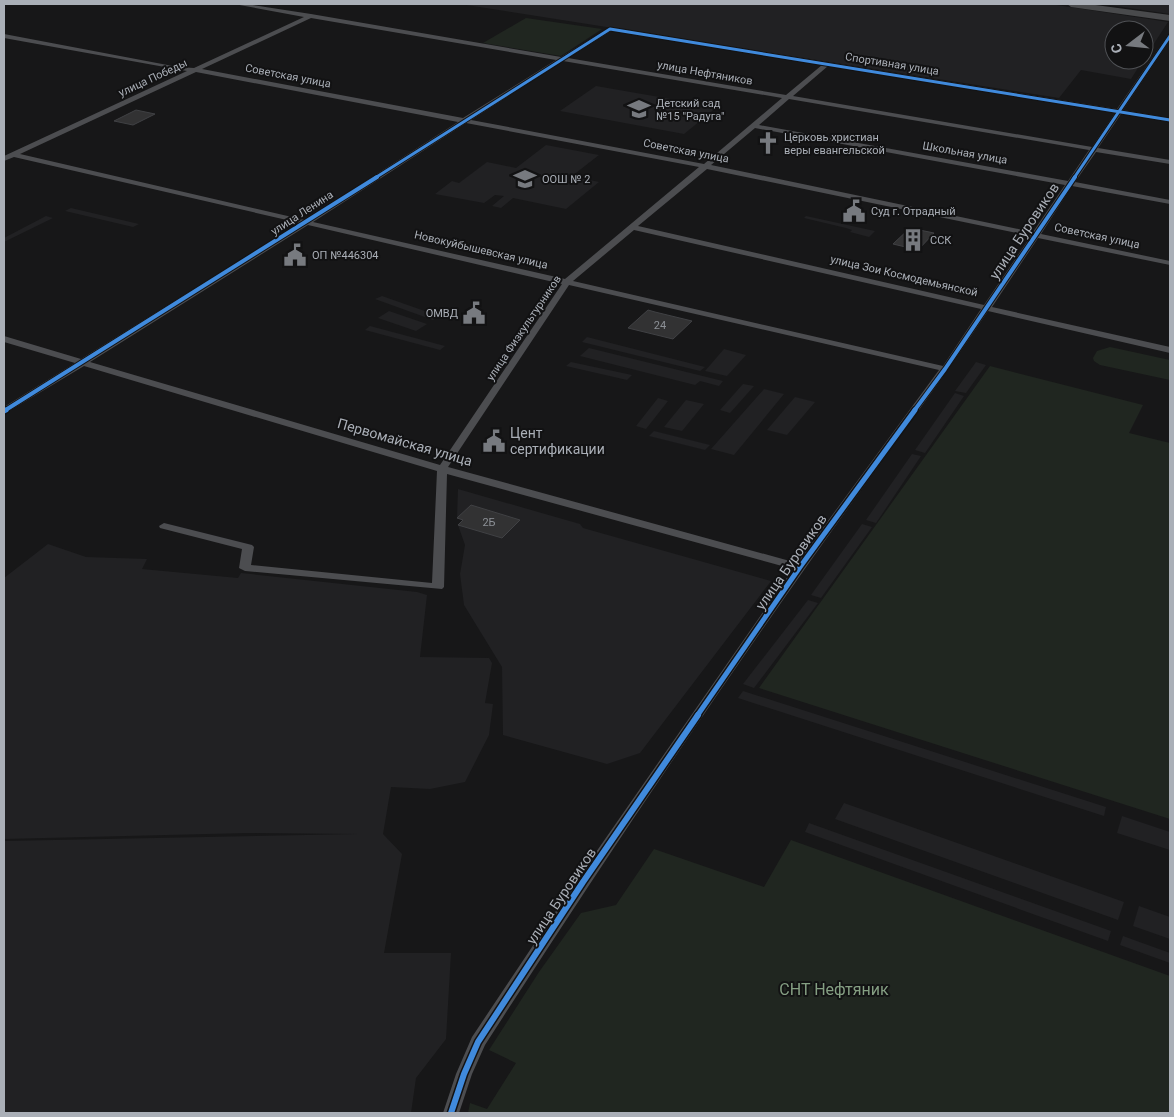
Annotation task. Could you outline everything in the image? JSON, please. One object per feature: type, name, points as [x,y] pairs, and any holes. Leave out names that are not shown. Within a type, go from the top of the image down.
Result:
[{"type":"main road","points":[[1071,4],[1170,18]]},
{"type":"street","name":"улица Нефтяников","points":[[237,4],[1170,162]]},
{"type":"street","name":"улица Победы","points":[[4,159],[311,16]]},
{"type":"street","name":"улица Ленина","points":[[4,410],[610,30]]},
{"type":"street","name":"Спортивная улица","points":[[610,30],[1170,120]]},
{"type":"street","name":"Советская улица","points":[[4,31],[187,65],[196,70]]},
{"type":"street","name":"Советская улица","points":[[4,36],[178,69],[196,70],[706,166],[1170,263]]},
{"type":"street","name":"улица Буровиков","points":[[451,1113],[464,1074],[478,1042],[578,890],[800,567],[945,369],[1118,111],[1166,50],[1170,36]]},
{"type":"street","name":"улица Физкультурников","points":[[442,469],[568,281],[827,64]]},
{"type":"street","name":"Школьная улица","points":[[755,126],[1170,202]]},
{"type":"street","name":"Новокуйбышевская улица","points":[[13,155],[945,369]]},
{"type":"street","name":"улица Зои Космодемьянской","points":[[632,227],[1170,350]]},
{"type":"street","name":"Первомайская улица","points":[[4,340],[442,469],[800,567]]},
{"type":"street","points":[[164,526],[248,547],[246,568],[438,587],[442,469]]},
{"type":"shaded area","points":[[460,4],[1050,4],[1168,22],[1154,44],[1154,20],[1104,20],[1104,70],[1137,70],[1131,79],[1081,70],[1059,98]]},
{"type":"shaded area","points":[[1102,4],[1170,4],[1170,14]]},
{"type":"shaded area","name":"Детский сад №15 \"Радуга\"","points":[[596,86],[717,107],[684,134],[560,111]]},
{"type":"shaded area","name":"ООШ № 2","points":[[546,145],[599,155],[572,176],[599,182],[566,209],[513,198],[501,208],[492,206],[504,196],[495,195],[484,203],[435,194],[452,181],[459,183],[487,162],[516,168]]},
{"type":"shaded area","points":[[71,208],[139,224],[133,227],[65,211]]},
{"type":"shaded area","points":[[46,216],[53,218],[4,242],[4,238]]},
{"type":"shaded area","points":[[806,216],[875,231],[869,237],[850,232],[852,230],[846,228],[804,218]]},
{"type":"shaded area","points":[[382,296],[439,316],[433,320],[375,299]]},
{"type":"shaded area","points":[[389,311],[427,324],[416,331],[378,318]]},
{"type":"shaded area","points":[[370,326],[445,346],[440,350],[365,330]]},
{"type":"shaded area","points":[[587,337],[705,367],[700,371],[582,342]]},
{"type":"shaded area","points":[[589,348],[723,381],[719,386],[700,381],[695,385],[580,356]]},
{"type":"shaded area","points":[[724,349],[746,355],[727,376],[705,371]]},
{"type":"shaded area","points":[[571,362],[632,375],[627,380],[566,366]]},
{"type":"shaded area","points":[[976,362],[986,365],[966,393],[955,391]]},
{"type":"shaded area","points":[[743,384],[754,386],[730,413],[720,410]]},
{"type":"shaded area","points":[[764,389],[784,394],[734,455],[711,449]]},
{"type":"shaded area","points":[[955,393],[964,396],[925,453],[915,450]]},
{"type":"shaded area","points":[[795,397],[815,402],[787,435],[767,430]]},
{"type":"shaded area","points":[[658,398],[668,401],[646,429],[636,426]]},
{"type":"shaded area","points":[[686,400],[704,404],[682,431],[664,427]]},
{"type":"shaded area","points":[[654,431],[710,445],[705,450],[649,436]]},
{"type":"shaded area","points":[[912,454],[921,456],[876,523],[866,520]]},
{"type":"shaded area","points":[[458,489],[580,524],[583,528],[771,581],[640,753],[607,764],[503,735],[502,667],[464,605],[460,574],[465,545],[458,525],[463,520],[457,518]]},
{"type":"shaded area","points":[[862,524],[872,527],[821,598],[811,595]]},
{"type":"shaded area","points":[[48,544],[86,557],[147,559],[142,569],[238,578],[241,573],[417,592],[427,595],[420,657],[489,658],[492,663],[485,703],[493,704],[489,735],[465,782],[430,789],[391,787],[383,834],[402,854],[384,953],[451,953],[446,1039],[416,1078],[411,1113],[4,1113],[4,841],[357,834],[248,833],[4,839],[4,578]]},
{"type":"shaded area","points":[[808,600],[818,603],[754,688],[743,684]]},
{"type":"shaded area","points":[[743,691],[1106,807],[1104,816],[738,698]]},
{"type":"shaded area","points":[[844,803],[1124,902],[1118,920],[835,819]]},
{"type":"shaded area","points":[[1122,816],[1170,832],[1170,850],[1117,833]]},
{"type":"shaded area","points":[[809,823],[1111,931],[1108,941],[805,832]]},
{"type":"shaded area","points":[[1139,906],[1170,917],[1170,939],[1133,926]]},
{"type":"shaded area","points":[[1123,936],[1170,953],[1170,963],[1120,945]]},
{"type":"green space","points":[[526,18],[602,29],[561,56],[483,43]]},
{"type":"green space","points":[[1110,347],[1170,360],[1170,380],[1100,365],[1094,361],[1093,358],[1097,351]]},
{"type":"green space","points":[[990,366],[1143,405],[1129,433],[1170,443],[1170,819],[759,688]]},
{"type":"green space","name":"СНТ Нефтяник","points":[[791,840],[1170,976],[1170,1113],[468,1113],[470,1103],[487,1109],[516,1063],[489,1050],[539,972],[581,913],[616,905],[654,849],[764,887]]},
{"type":"building","points":[[136,110],[155,114],[133,125],[114,121]]},
{"type":"building","name":"ССК","points":[[910,228],[934,233],[918,250],[893,244]]},
{"type":"building","points":[[648,310],[692,321],[673,339],[628,328]]},
{"type":"building","points":[[471,505],[520,520],[502,538],[458,525],[463,520],[457,518]]},
{"type":"cycle path","points":[[4,411],[279,240],[610,29],[1170,120]]},
{"type":"cycle path","points":[[451,1113],[464,1074],[478,1042],[583,882],[800,567],[945,369],[1170,36]]},
{"type":"place","name":"Детский сад №15 \"Радуга\"","points":[[639,109]]},
{"type":"place","name":"Церковь христиан веры евангельской","points":[[768,143]]},
{"type":"place","name":"ООШ № 2","points":[[525,179]]},
{"type":"place","name":"Суд г. Отрадный","points":[[854,211]]},
{"type":"place","name":"ССК","points":[[913,240]]},
{"type":"place","name":"ОП №446304","points":[[295,255]]},
{"type":"place","name":"ОМВД","points":[[474,313]]},
{"type":"place","name":"Цент сертификации","points":[[494,441]]}]
